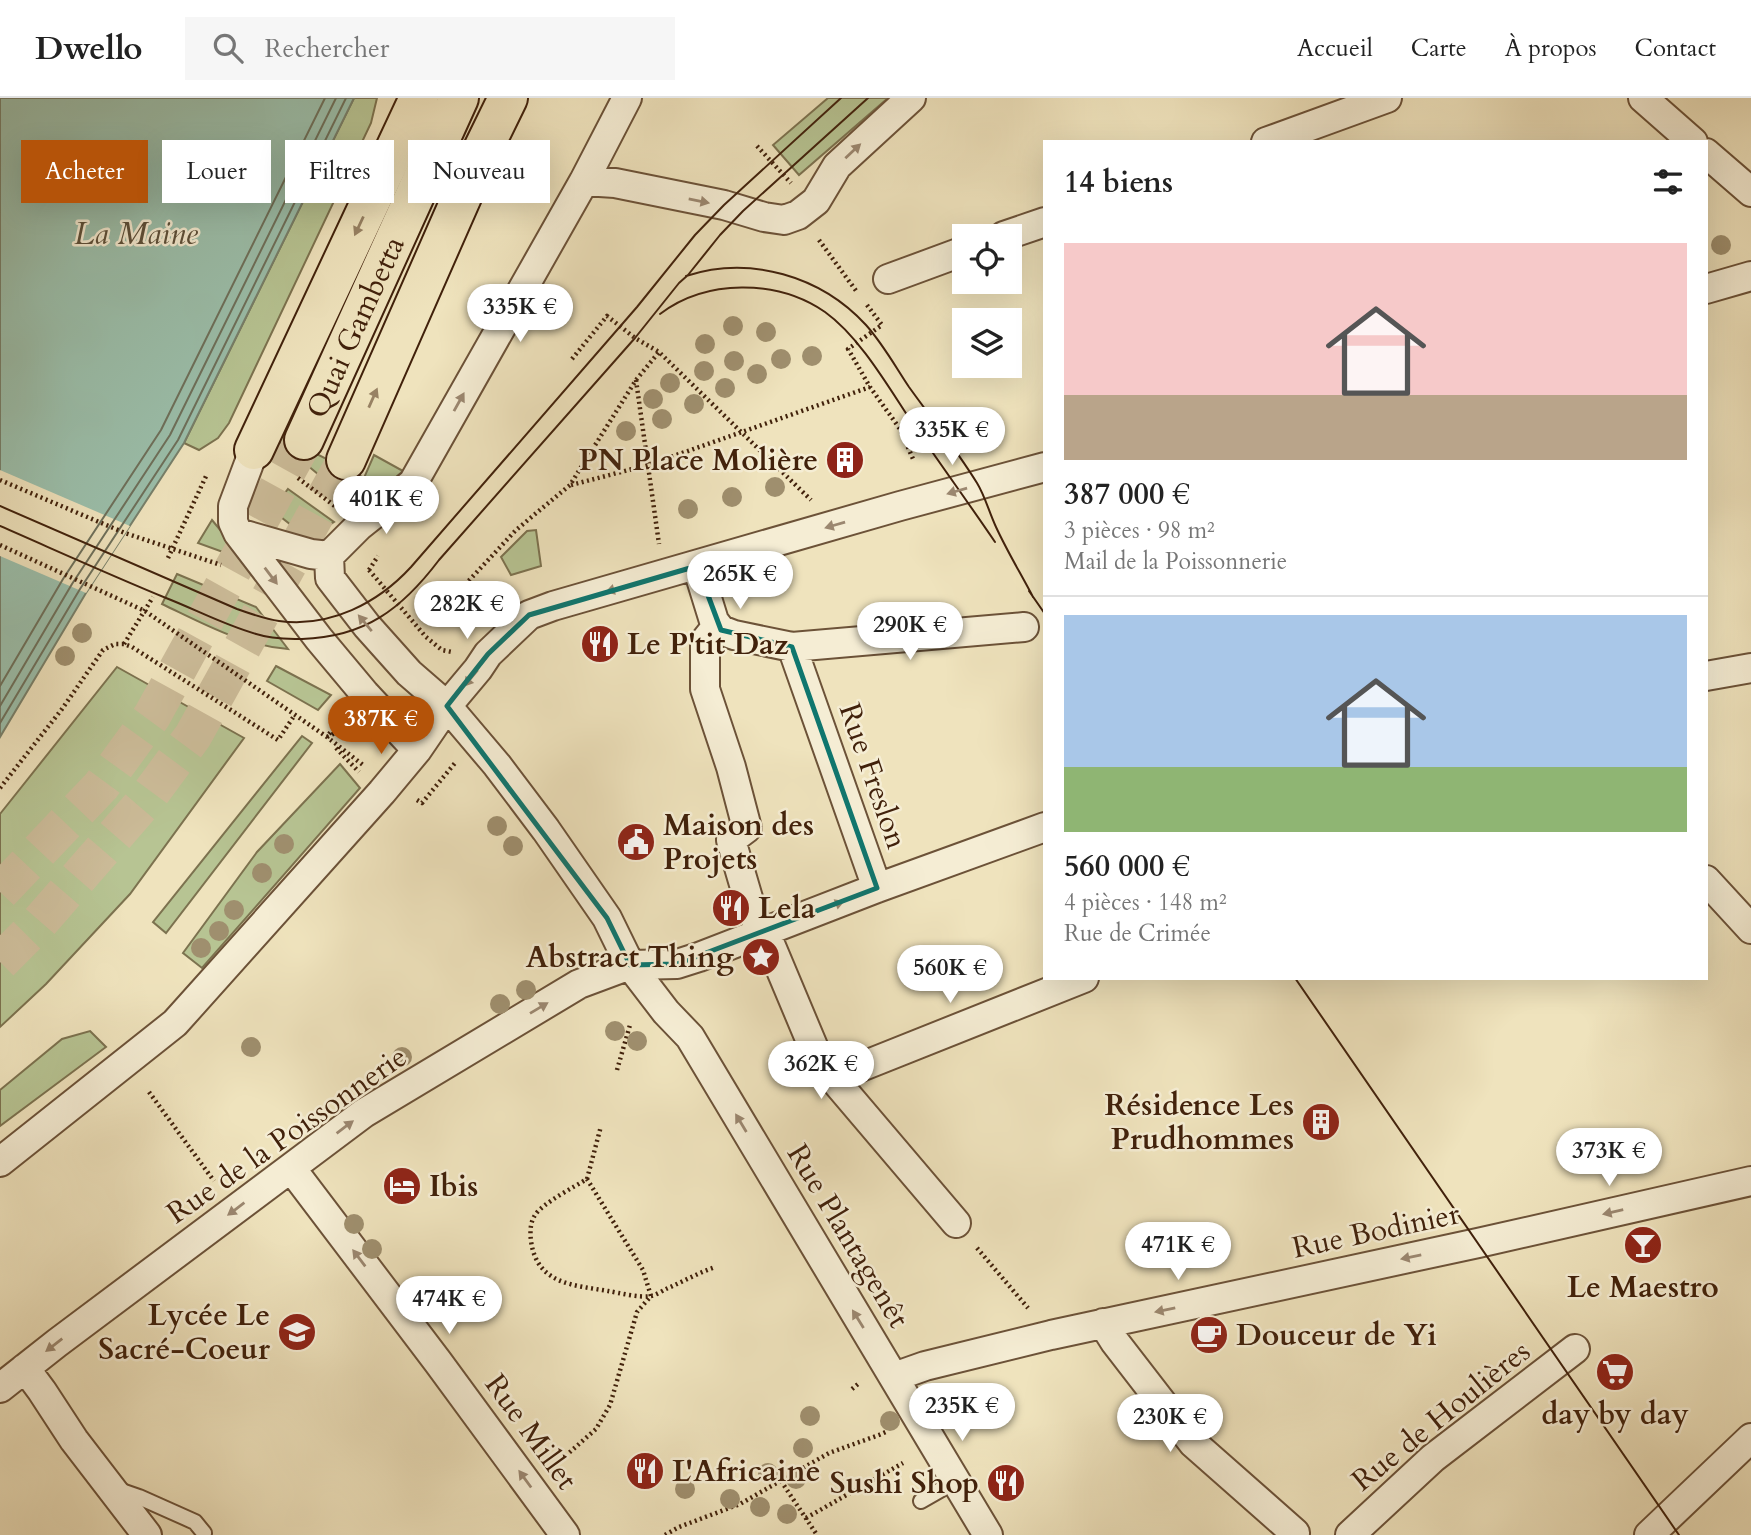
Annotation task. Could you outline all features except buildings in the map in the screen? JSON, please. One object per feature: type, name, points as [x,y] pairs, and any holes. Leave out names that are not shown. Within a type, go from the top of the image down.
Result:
[{"type":"highway","points":[[254,450],[419,98]]},
{"type":"highway","name":"Quai Gambetta","points":[[304,440],[459,98]]},
{"type":"highway","name":"Quai Gambetta","points":[[346,460],[508,98]]},
{"type":"street","points":[[239,533],[311,554],[329,556],[359,526],[413,483],[584,181],[627,98]]},
{"type":"street","points":[[584,181],[615,183],[784,220],[798,215],[816,201],[837,166],[911,98]]},
{"type":"street","points":[[1272,140],[1387,98]]},
{"type":"street","points":[[1643,98],[1691,140]]},
{"type":"street","points":[[1708,155],[1751,192]]},
{"type":"street","points":[[1022,230],[1043,223]]},
{"type":"street","points":[[888,279],[952,255]]},
{"type":"street","points":[[1708,288],[1751,276]]},
{"type":"street","points":[[254,450],[233,506],[233,523],[319,639],[417,750]]},
{"type":"street","points":[[0,1161],[175,1023],[417,750],[488,654],[529,615],[1043,468]]},
{"type":"street","name":"Rue Plantagenêt","points":[[329,556],[330,578],[354,610],[409,673],[447,706],[497,765],[607,918],[630,965],[666,1012],[690,1037],[988,1535]]},
{"type":"street","points":[[697,566],[717,626],[726,633],[792,647],[1024,627]]},
{"type":"street","points":[[717,626],[705,641],[705,689],[732,767],[747,828],[731,840],[759,923],[820,1063],[956,1223]]},
{"type":"street","name":"Rue Freslon","points":[[792,647],[877,888]]},
{"type":"street","points":[[1708,676],[1751,668]]},
{"type":"street","name":"Rue de la Poissonnerie","points":[[0,1388],[364,1113],[579,984],[630,965],[677,964],[759,923],[877,888],[1043,828]]},
{"type":"street","points":[[1708,882],[1751,929]]},
{"type":"street","points":[[834,1078],[1079,980]]},
{"type":"street","name":"Rue Millet","points":[[290,1168],[438,1362],[565,1535]]},
{"type":"street","name":"Rue Bodinier","points":[[894,1377],[925,1366],[1103,1323],[1478,1243],[1751,1181]]},
{"type":"street","points":[[1103,1323],[1193,1443],[1295,1533]]},
{"type":"street","name":"Rue de Houlières","points":[[1350,1535],[1433,1458],[1575,1349]]},
{"type":"street","points":[[25,1368],[74,1440],[106,1473],[146,1535]]},
{"type":"street","points":[[1648,1535],[1751,1438]]},
{"type":"lane","points":[[106,1473],[139,1497],[195,1522],[204,1533]]},
{"type":"lane","points":[[920,1501],[956,1481]]},
{"type":"path","points":[[757,146],[811,205],[812,231],[859,294]]},
{"type":"path","points":[[866,304],[882,325],[848,349],[870,387],[900,429],[913,460]]},
{"type":"path","points":[[572,359],[607,316],[646,346],[659,352],[836,525]]},
{"type":"path","points":[[450,601],[516,530],[570,485],[636,380],[659,352]]},
{"type":"path","points":[[636,380],[662,576]]},
{"type":"path","points":[[570,485],[648,466],[870,387]]},
{"type":"path","points":[[168,558],[209,470]]},
{"type":"path","points":[[0,480],[125,533]]},
{"type":"path","points":[[0,545],[145,611],[327,737],[365,778]]},
{"type":"path","points":[[369,570],[426,637],[442,650],[459,653],[478,669]]},
{"type":"path","points":[[124,644],[153,597]]},
{"type":"path","points":[[0,788],[62,709],[103,650],[115,644],[132,647],[278,740],[295,716]]},
{"type":"path","points":[[327,737],[344,716]]},
{"type":"path","points":[[617,1070],[630,1025]]},
{"type":"path","points":[[149,1092],[215,1181]]},
{"type":"path","points":[[601,1126],[587,1179],[539,1210],[533,1218],[530,1233],[532,1250],[552,1278],[564,1284],[651,1296]]},
{"type":"path","points":[[587,1179],[643,1270],[651,1296]]},
{"type":"path","points":[[956,1223],[1034,1315]]},
{"type":"path","points":[[548,1472],[596,1429],[610,1405],[638,1312],[651,1296],[696,1273],[715,1267]]},
{"type":"path","points":[[852,1389],[858,1384]]},
{"type":"path","points":[[665,1535],[740,1504],[830,1453],[888,1431]]},
{"type":"path","points":[[806,1518],[903,1463]]},
{"type":"path","points":[[781,1481],[817,1535]]},
{"type":"highlighted area","points":[[697,566],[721,630],[792,647],[877,888],[677,964],[630,965],[607,918],[447,706],[488,654],[529,615]]},
{"type":"shaded area","points":[[354,98],[377,98],[371,123],[363,140],[333,140]]},
{"type":"shaded area","points":[[828,98],[888,98],[799,175],[773,145]]},
{"type":"shaded area","points":[[302,203],[333,203],[229,423],[218,438],[199,450],[184,443]]},
{"type":"shaded area","points":[[279,435],[364,478],[374,455],[403,471],[355,505],[277,440]]},
{"type":"shaded area","points":[[288,489],[334,522],[315,534],[300,532],[272,510]]},
{"type":"shaded area","points":[[212,520],[245,560],[198,543]]},
{"type":"shaded area","points":[[536,530],[541,566],[511,575],[501,557],[527,531]]},
{"type":"shaded area","points":[[177,574],[256,607],[288,649],[239,638],[162,604]]},
{"type":"shaded area","points":[[276,666],[331,695],[318,710],[267,681]]},
{"type":"shaded area","points":[[117,667],[244,738],[130,894],[46,984],[0,1027],[0,814]]},
{"type":"shaded area","points":[[302,736],[312,743],[166,933],[153,922]]},
{"type":"shaded area","points":[[340,764],[360,788],[202,968],[183,953],[257,852]]},
{"type":"shaded area","points":[[90,1031],[106,1047],[0,1126],[0,1090],[62,1039]]},
{"type":"water","name":"La Maine","points":[[0,98],[354,98],[333,140],[285,140],[285,203],[302,203],[184,443],[86,593],[0,737]]},
{"type":"pier","points":[[0,470],[130,526],[86,593],[0,556]]},
{"type":"tunnel","points":[[0,892],[101,786],[152,716],[304,440]]},
{"type":"tunnel","points":[[0,962],[38,924],[145,801],[193,736],[346,460]]},
{"type":"tram line","points":[[0,506],[258,616],[279,621],[316,621],[352,610],[384,592],[411,567],[637,307],[695,235],[841,98]]},
{"type":"tram line","points":[[0,526],[248,632],[276,638],[302,639],[345,633],[363,626],[380,617],[411,593],[635,338],[720,235],[868,98]]},
{"type":"tram line","points":[[686,276],[710,270],[759,269],[806,282],[848,308],[878,340],[969,470],[1033,597]]},
{"type":"tram line","points":[[660,314],[698,294],[742,288],[785,293],[825,312],[850,335],[873,364],[995,542]]},
{"type":"tram line","points":[[1029,591],[1043,611]]},
{"type":"tram line","points":[[1296,980],[1679,1535]]},
{"type":"place","name":"PN Place Molière","points":[[845,460]]},
{"type":"place","name":"Le P'tit Daz","points":[[600,644]]},
{"type":"place","name":"Maison des Projets","points":[[636,842]]},
{"type":"place","name":"Lela","points":[[731,908]]},
{"type":"place","name":"Abstract Thing","points":[[761,957]]},
{"type":"place","name":"Résidence Les Prudhommes","points":[[1321,1122]]},
{"type":"place","name":"Ibis","points":[[402,1186]]},
{"type":"place","name":"Le Maestro","points":[[1643,1245]]},
{"type":"place","name":"Lycée Le Sacré-Coeur","points":[[297,1332]]},
{"type":"place","name":"Douceur de Yi","points":[[1209,1335]]},
{"type":"place","name":"day by day","points":[[1615,1372]]},
{"type":"place","name":"L'Africaine","points":[[645,1471]]},
{"type":"place","name":"Sushi Shop","points":[[1006,1483]]}]
